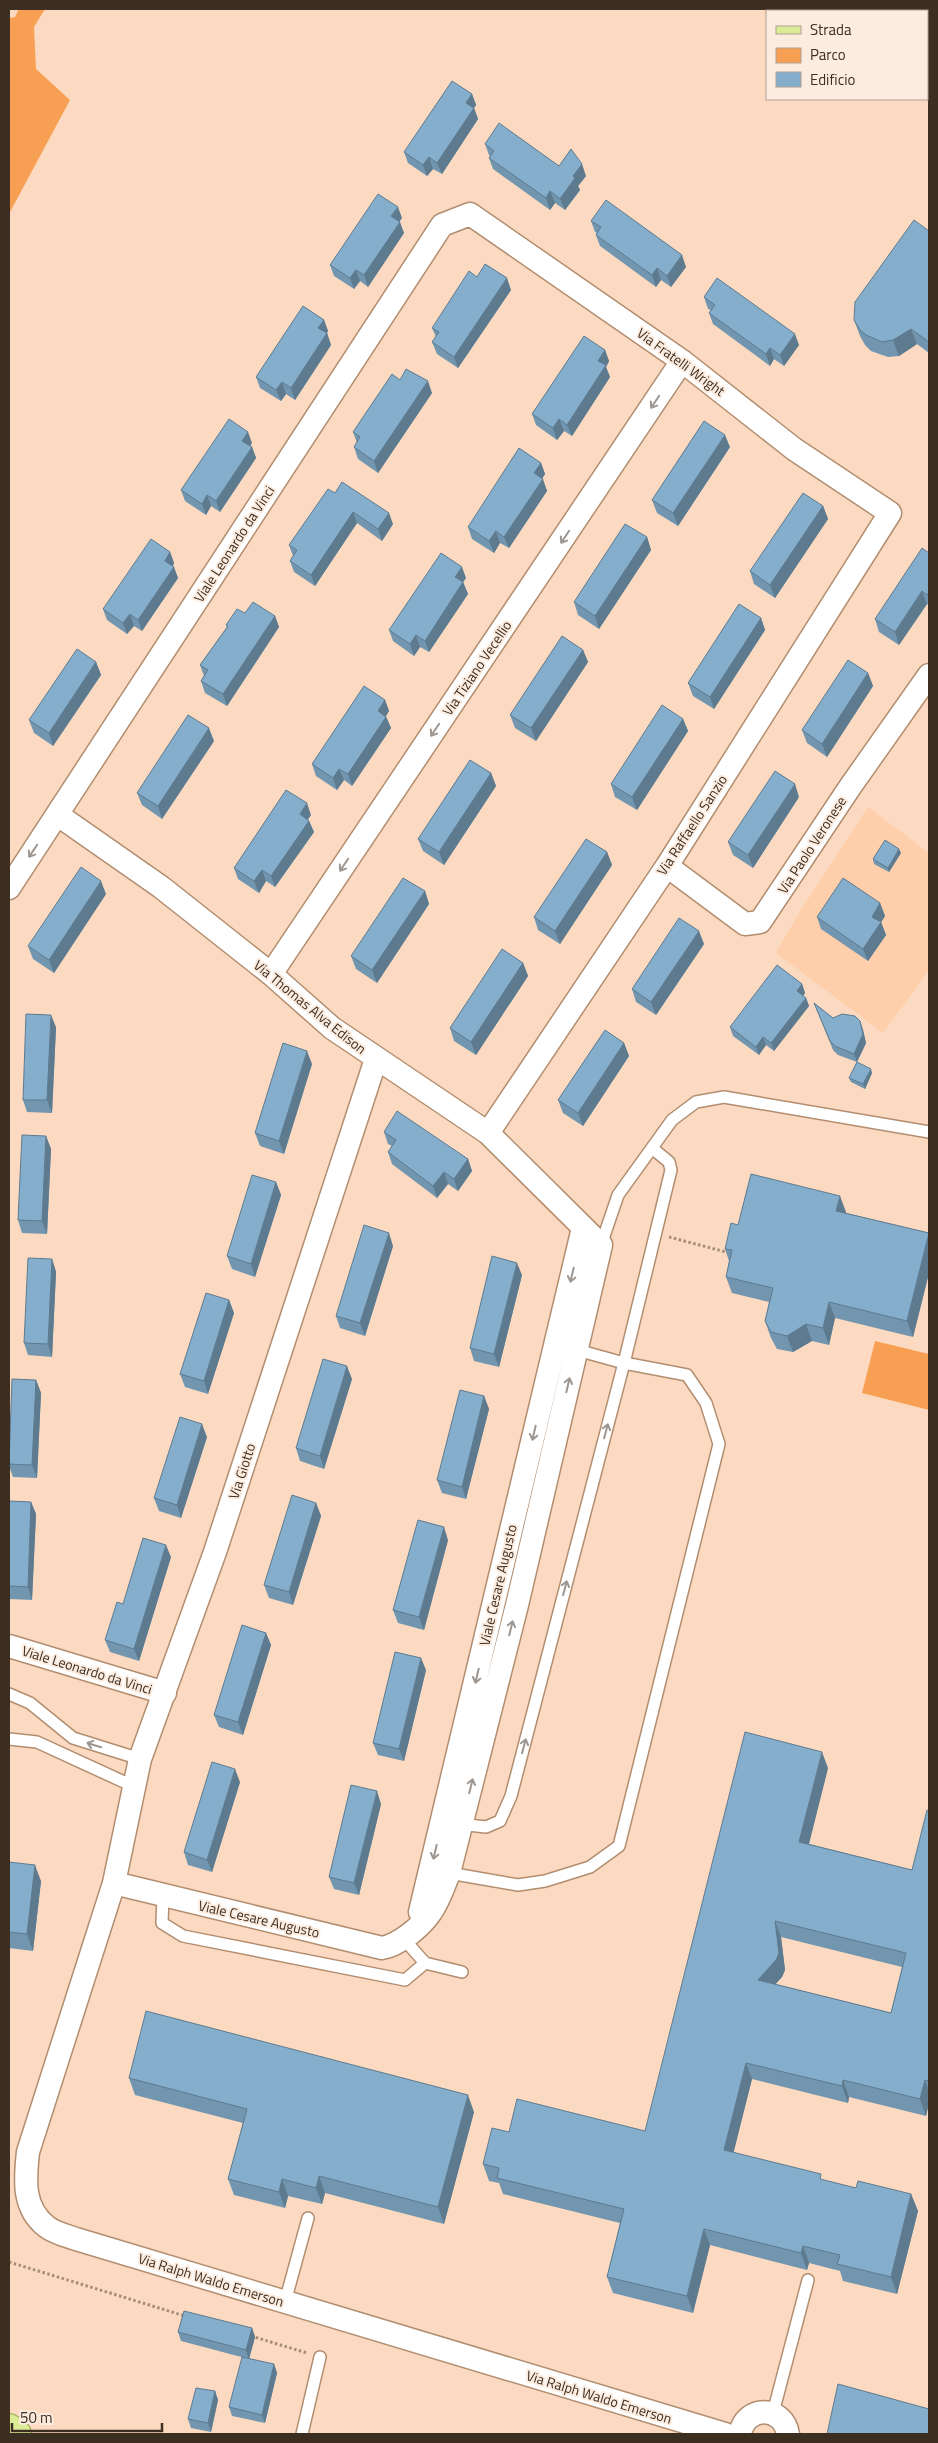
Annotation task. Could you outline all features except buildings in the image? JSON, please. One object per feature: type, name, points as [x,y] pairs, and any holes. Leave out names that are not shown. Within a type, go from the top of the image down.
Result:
[{"type":"main road","points":[[9,2428],[17,2434]]},
{"type":"street","name":"Via Fratelli Wright","points":[[470,214],[682,362],[794,449],[890,514]]},
{"type":"street","name":"Viale Leonardo da Vinci","points":[[9,888],[442,225],[470,214]]},
{"type":"street","name":"Via Tiziano Vecellio","points":[[271,974],[682,362]]},
{"type":"street","name":"Via Raffaello Sanzio","points":[[488,1133],[667,866],[890,514]]},
{"type":"street","name":"Via Paolo Veronese","points":[[667,866],[745,924],[760,922],[850,787],[929,675]]},
{"type":"street","name":"Via Thomas Alva Edison","points":[[58,815],[161,888],[271,974],[332,1028],[376,1060],[431,1093],[488,1133],[601,1245]]},
{"type":"street","name":"Via Giotto","points":[[114,1883],[140,1759],[215,1552],[376,1060]]},
{"type":"street","name":"Viale Cesare Augusto","points":[[114,1883],[382,1948],[392,1946],[432,1912],[449,1873],[452,1822],[583,1228]]},
{"type":"street","name":"Viale Cesare Augusto","points":[[403,1938],[416,1921],[452,1822],[517,1605],[601,1245]]},
{"type":"street","name":"Viale Leonardo da Vinci","points":[[9,1646],[165,1694]]},
{"type":"street","name":"Via Ralph Waldo Emerson","points":[[114,1883],[28,2152],[25,2186],[31,2210],[47,2227],[76,2239],[725,2434]]},
{"type":"street","points":[[740,2434],[741,2427],[746,2419],[754,2413],[764,2411],[773,2413],[781,2418],[788,2434]]},
{"type":"lane","points":[[601,1245],[618,1195],[679,1113],[696,1102],[714,1097],[733,1098],[929,1132]]},
{"type":"lane","points":[[452,1822],[486,1827],[500,1821],[511,1796],[624,1363],[671,1170],[669,1162],[652,1148]]},
{"type":"lane","points":[[449,1873],[518,1885],[545,1881],[590,1867],[619,1846],[719,1444],[706,1403],[687,1375],[624,1363],[577,1350]]},
{"type":"lane","points":[[9,1694],[30,1702],[73,1738],[140,1759]]},
{"type":"lane","points":[[9,1739],[37,1742],[135,1787]]},
{"type":"lane","points":[[163,1896],[162,1923],[183,1936],[405,1980],[425,1963]]},
{"type":"lane","points":[[403,1938],[425,1963],[462,1972]]},
{"type":"lane","points":[[285,2302],[308,2218]]},
{"type":"lane","points":[[773,2413],[808,2280]]},
{"type":"lane","points":[[302,2434],[320,2357]]},
{"type":"path","points":[[656,1234],[726,1252]]},
{"type":"path","points":[[9,2262],[188,2317]]},
{"type":"path","points":[[244,2334],[320,2357]]},
{"type":"shaded area","points":[[868,807],[929,853],[929,970],[883,1033],[776,953],[799,913]]},
{"type":"green space","points":[[19,9],[45,9],[34,27],[36,69],[70,100],[9,214],[9,18],[15,17]]},
{"type":"green space","points":[[875,1341],[929,1354],[929,1410],[862,1393]]}]
